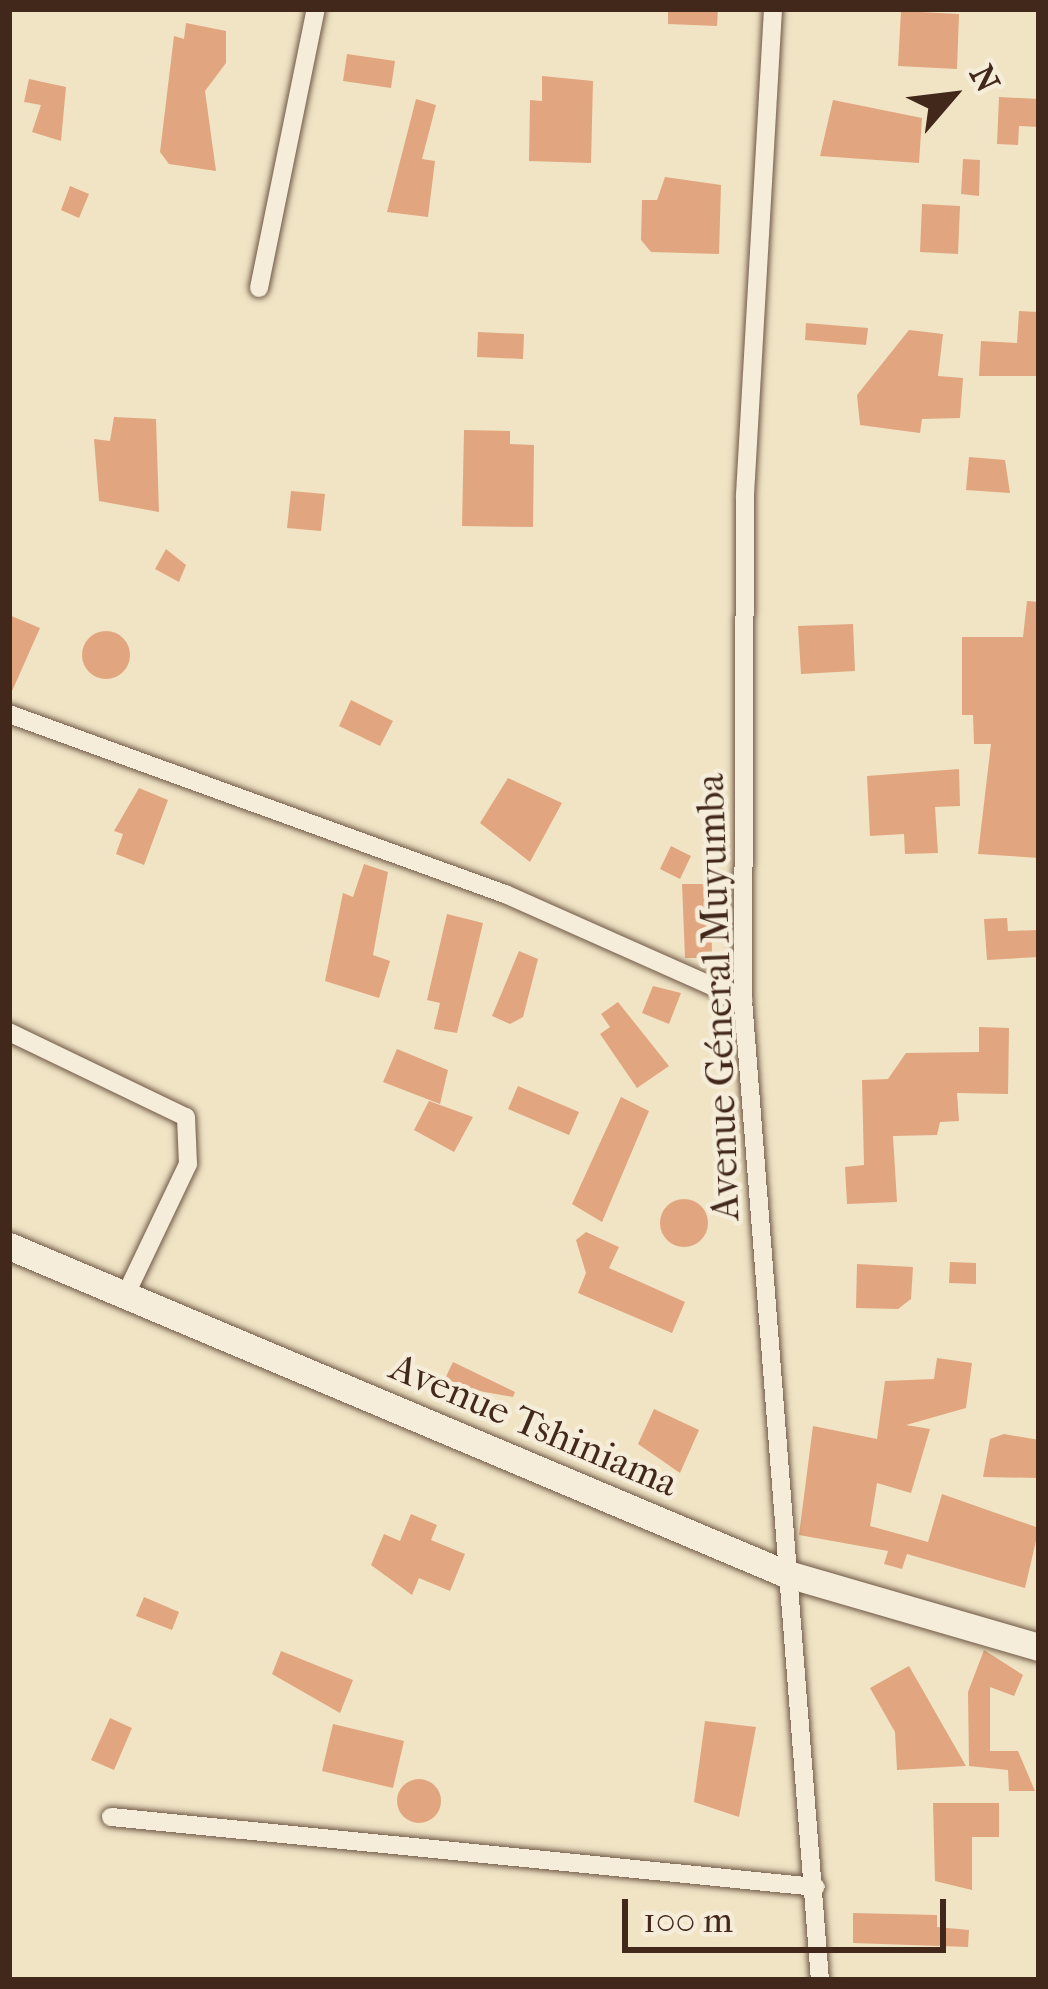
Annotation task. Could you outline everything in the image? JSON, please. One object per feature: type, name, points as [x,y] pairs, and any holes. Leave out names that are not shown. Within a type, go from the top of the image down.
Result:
[{"type":"street","points":[[259,288],[316,9]]},
{"type":"street","name":"Avenue Géneral Muyumba","points":[[772,9],[745,496],[743,1000],[784,1573],[817,1888],[820,1980]]},
{"type":"street","points":[[9,714],[505,894],[743,1000]]},
{"type":"street","points":[[9,1032],[186,1118],[188,1164],[125,1296]]},
{"type":"street","name":"Avenue Tshiniama","points":[[9,1246],[784,1573],[1039,1647]]},
{"type":"street","points":[[111,1817],[817,1888]]},
{"type":"building","points":[[668,9],[718,9],[717,26],[668,24]]},
{"type":"building","points":[[901,11],[959,14],[957,69],[898,66]]},
{"type":"building","points":[[186,23],[226,31],[226,63],[205,91],[216,171],[169,164],[160,152],[174,36],[184,39]]},
{"type":"building","points":[[347,54],[395,61],[391,88],[343,81]]},
{"type":"building","points":[[542,76],[593,81],[591,163],[529,161],[530,100],[542,101]]},
{"type":"building","points":[[29,79],[66,87],[61,141],[32,132],[41,105],[24,102]]},
{"type":"building","points":[[999,97],[1039,99],[1039,127],[1019,126],[1018,145],[997,144]]},
{"type":"building","points":[[416,99],[436,105],[422,159],[435,161],[428,217],[387,212]]},
{"type":"building","points":[[833,100],[922,118],[919,163],[820,156]]},
{"type":"building","points":[[963,159],[980,160],[979,196],[961,194]]},
{"type":"building","points":[[665,177],[721,185],[719,254],[651,252],[641,240],[642,200],[657,200]]},
{"type":"building","points":[[70,186],[89,194],[79,218],[61,210]]},
{"type":"building","points":[[922,204],[960,206],[958,254],[920,252]]},
{"type":"building","points":[[1019,311],[1039,312],[1039,376],[979,376],[981,341],[1017,343]]},
{"type":"building","points":[[806,323],[868,328],[866,345],[805,340]]},
{"type":"building","points":[[909,330],[943,334],[938,376],[963,378],[960,418],[922,419],[920,433],[860,425],[857,395]]},
{"type":"building","points":[[478,332],[524,334],[523,359],[477,357]]},
{"type":"building","points":[[114,417],[156,419],[159,512],[99,501],[94,439],[110,441]]},
{"type":"building","points":[[464,430],[510,431],[510,444],[534,445],[533,527],[462,526]]},
{"type":"building","points":[[969,457],[1005,460],[1010,493],[966,490]]},
{"type":"building","points":[[291,491],[325,494],[321,531],[287,528]]},
{"type":"building","points":[[166,549],[186,565],[179,582],[155,569]]},
{"type":"building","points":[[1027,601],[1039,602],[1039,858],[978,854],[991,744],[974,744],[973,715],[962,715],[962,637],[1023,637]]},
{"type":"building","points":[[9,615],[40,628],[9,698]]},
{"type":"building","points":[[853,624],[855,671],[801,674],[798,626]]},
{"type":"building","points":[[106,631],[123,638],[130,655],[123,672],[106,679],[89,672],[82,655],[89,638]]},
{"type":"building","points":[[351,700],[393,721],[380,746],[339,726]]},
{"type":"building","points":[[959,769],[960,806],[935,807],[938,853],[905,854],[904,834],[870,836],[867,776]]},
{"type":"building","points":[[508,778],[562,803],[530,862],[480,823]]},
{"type":"building","points":[[139,788],[168,800],[144,865],[116,854],[123,834],[114,831]]},
{"type":"building","points":[[671,846],[691,856],[680,879],[660,869]]},
{"type":"building","points":[[364,864],[388,872],[373,955],[390,961],[379,998],[325,981],[343,893],[353,897]]},
{"type":"building","points":[[682,884],[711,884],[712,958],[685,958]]},
{"type":"building","points":[[447,914],[483,923],[457,1033],[434,1029],[440,1003],[427,1000]]},
{"type":"building","points":[[1007,918],[1008,931],[1039,930],[1039,957],[987,960],[984,919]]},
{"type":"building","points":[[519,951],[538,959],[523,1017],[510,1024],[492,1016]]},
{"type":"building","points":[[653,986],[681,993],[669,1024],[642,1013]]},
{"type":"building","points":[[618,1002],[669,1066],[637,1088],[600,1034],[610,1027],[601,1014]]},
{"type":"building","points":[[979,1027],[1009,1028],[1008,1094],[957,1093],[959,1121],[940,1122],[937,1135],[893,1136],[897,1202],[847,1204],[845,1167],[864,1165],[862,1080],[888,1079],[906,1053],[979,1052]]},
{"type":"building","points":[[397,1049],[448,1070],[440,1104],[383,1082]]},
{"type":"building","points":[[518,1086],[579,1112],[569,1135],[508,1109]]},
{"type":"building","points":[[621,1097],[649,1111],[602,1222],[572,1204]]},
{"type":"building","points":[[429,1101],[473,1117],[454,1152],[414,1130]]},
{"type":"building","points":[[684,1199],[701,1206],[708,1223],[701,1240],[684,1247],[667,1240],[660,1223],[667,1206]]},
{"type":"building","points":[[586,1232],[619,1247],[609,1268],[685,1302],[672,1333],[578,1293],[586,1273],[576,1240]]},
{"type":"building","points":[[950,1262],[976,1263],[976,1284],[949,1283]]},
{"type":"building","points":[[857,1264],[913,1267],[911,1299],[898,1309],[856,1308]]},
{"type":"building","points":[[937,1358],[972,1363],[966,1408],[906,1425],[930,1429],[911,1493],[877,1483],[870,1526],[928,1542],[942,1494],[1039,1528],[1025,1588],[907,1554],[902,1569],[884,1564],[888,1551],[799,1535],[813,1426],[877,1439],[885,1381],[934,1379]]},
{"type":"building","points":[[453,1362],[515,1392],[513,1397],[479,1391],[476,1406],[440,1389]]},
{"type":"building","points":[[654,1409],[699,1430],[680,1473],[638,1444]]},
{"type":"building","points":[[1004,1434],[1039,1440],[1039,1478],[983,1477],[990,1439]]},
{"type":"building","points":[[411,1514],[437,1525],[431,1540],[465,1554],[450,1591],[419,1578],[412,1595],[371,1565],[384,1534],[400,1541]]},
{"type":"building","points":[[144,1597],[179,1612],[172,1630],[136,1616]]},
{"type":"building","points":[[984,1650],[1023,1675],[1014,1696],[990,1687],[990,1751],[1018,1751],[1035,1791],[1009,1791],[1008,1770],[969,1766],[968,1692]]},
{"type":"building","points":[[281,1651],[353,1680],[340,1713],[272,1674]]},
{"type":"building","points":[[909,1666],[966,1766],[897,1770],[895,1732],[870,1688]]},
{"type":"building","points":[[110,1718],[132,1728],[114,1770],[91,1760]]},
{"type":"building","points":[[705,1721],[756,1727],[739,1817],[694,1802]]},
{"type":"building","points":[[333,1724],[404,1741],[393,1788],[322,1771]]},
{"type":"building","points":[[419,1779],[435,1785],[441,1801],[435,1817],[419,1823],[403,1817],[397,1801],[403,1785]]},
{"type":"building","points":[[933,1803],[999,1803],[999,1837],[972,1837],[972,1890],[935,1881]]},
{"type":"building","points":[[853,1913],[937,1915],[937,1927],[969,1930],[968,1947],[853,1943]]}]
